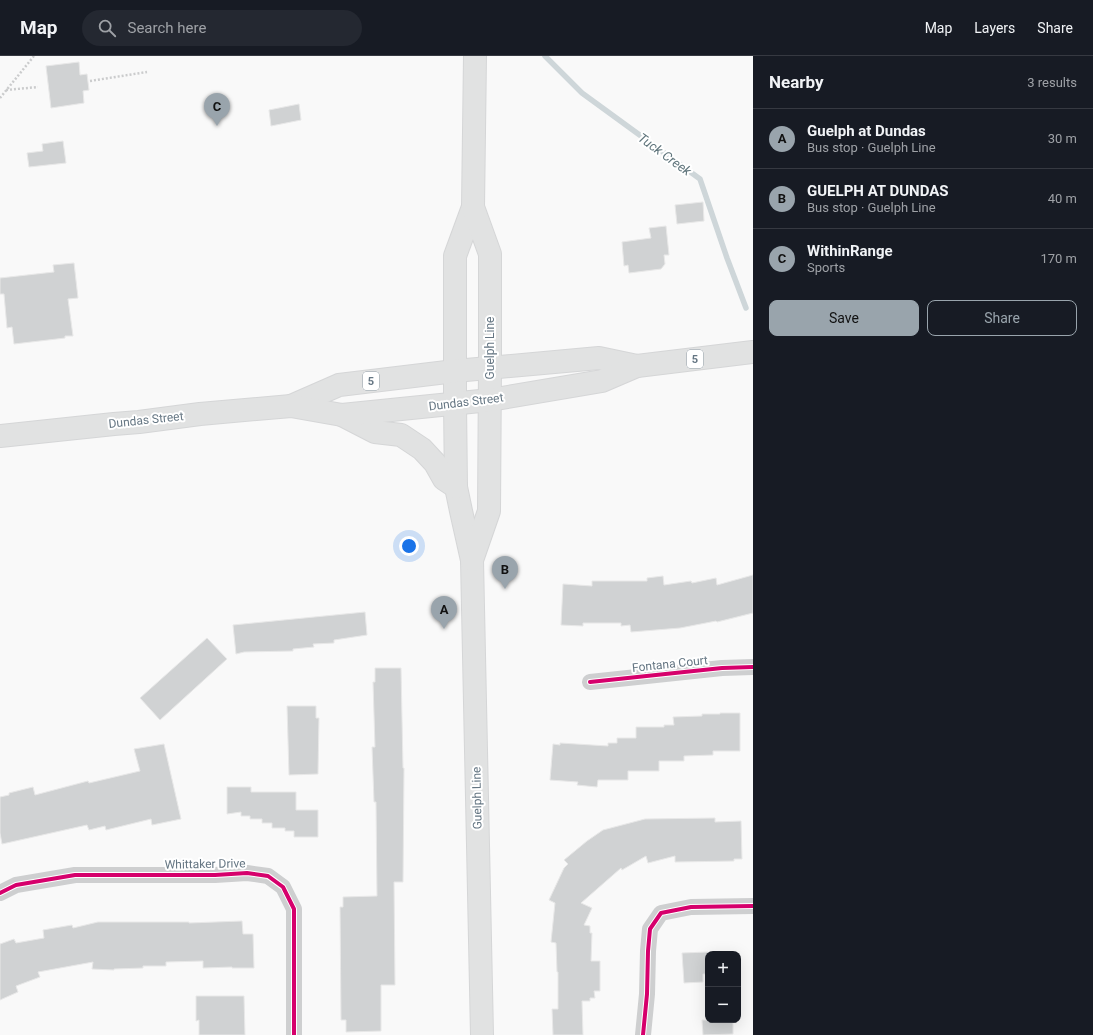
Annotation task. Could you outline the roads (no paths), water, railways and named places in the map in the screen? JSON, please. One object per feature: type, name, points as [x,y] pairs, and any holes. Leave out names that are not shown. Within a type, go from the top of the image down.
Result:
[{"type":"main road","name":"Guelph Line","points":[[475,56],[473,207],[455,256],[455,403],[456,487],[460,511],[472,560],[482,1035]]},
{"type":"main road","name":"Guelph Line","points":[[472,560],[489,511],[490,400],[490,254],[473,207]]},
{"type":"main road","name":"Dundas Street","points":[[0,436],[139,422],[200,414],[291,406],[342,415],[490,400],[602,381],[637,366],[753,352]]},
{"type":"main road","name":"Dundas Street","points":[[291,406],[339,385],[455,371],[599,358],[637,366]]},
{"type":"main road","points":[[342,415],[375,432],[400,435],[422,449],[435,463],[444,479],[456,487]]},
{"type":"street","name":"Fontana Court","points":[[590,682],[753,666]]},
{"type":"street","name":"Whittaker Drive","points":[[0,893],[16,886],[75,875],[207,875],[247,873],[268,876],[283,888],[294,910],[294,1035]]},
{"type":"street","points":[[643,1035],[647,994],[650,929],[661,912],[691,906],[753,906]]},
{"type":"waterway","name":"Tuck Creek","points":[[545,56],[582,93],[700,179],[746,308]]},
{"type":"place","name":"WithinRange","points":[[217,126]]},
{"type":"place","name":"GUELPH AT DUNDAS","points":[[505,589]]},
{"type":"place","name":"Guelph at Dundas","points":[[444,629]]}]
